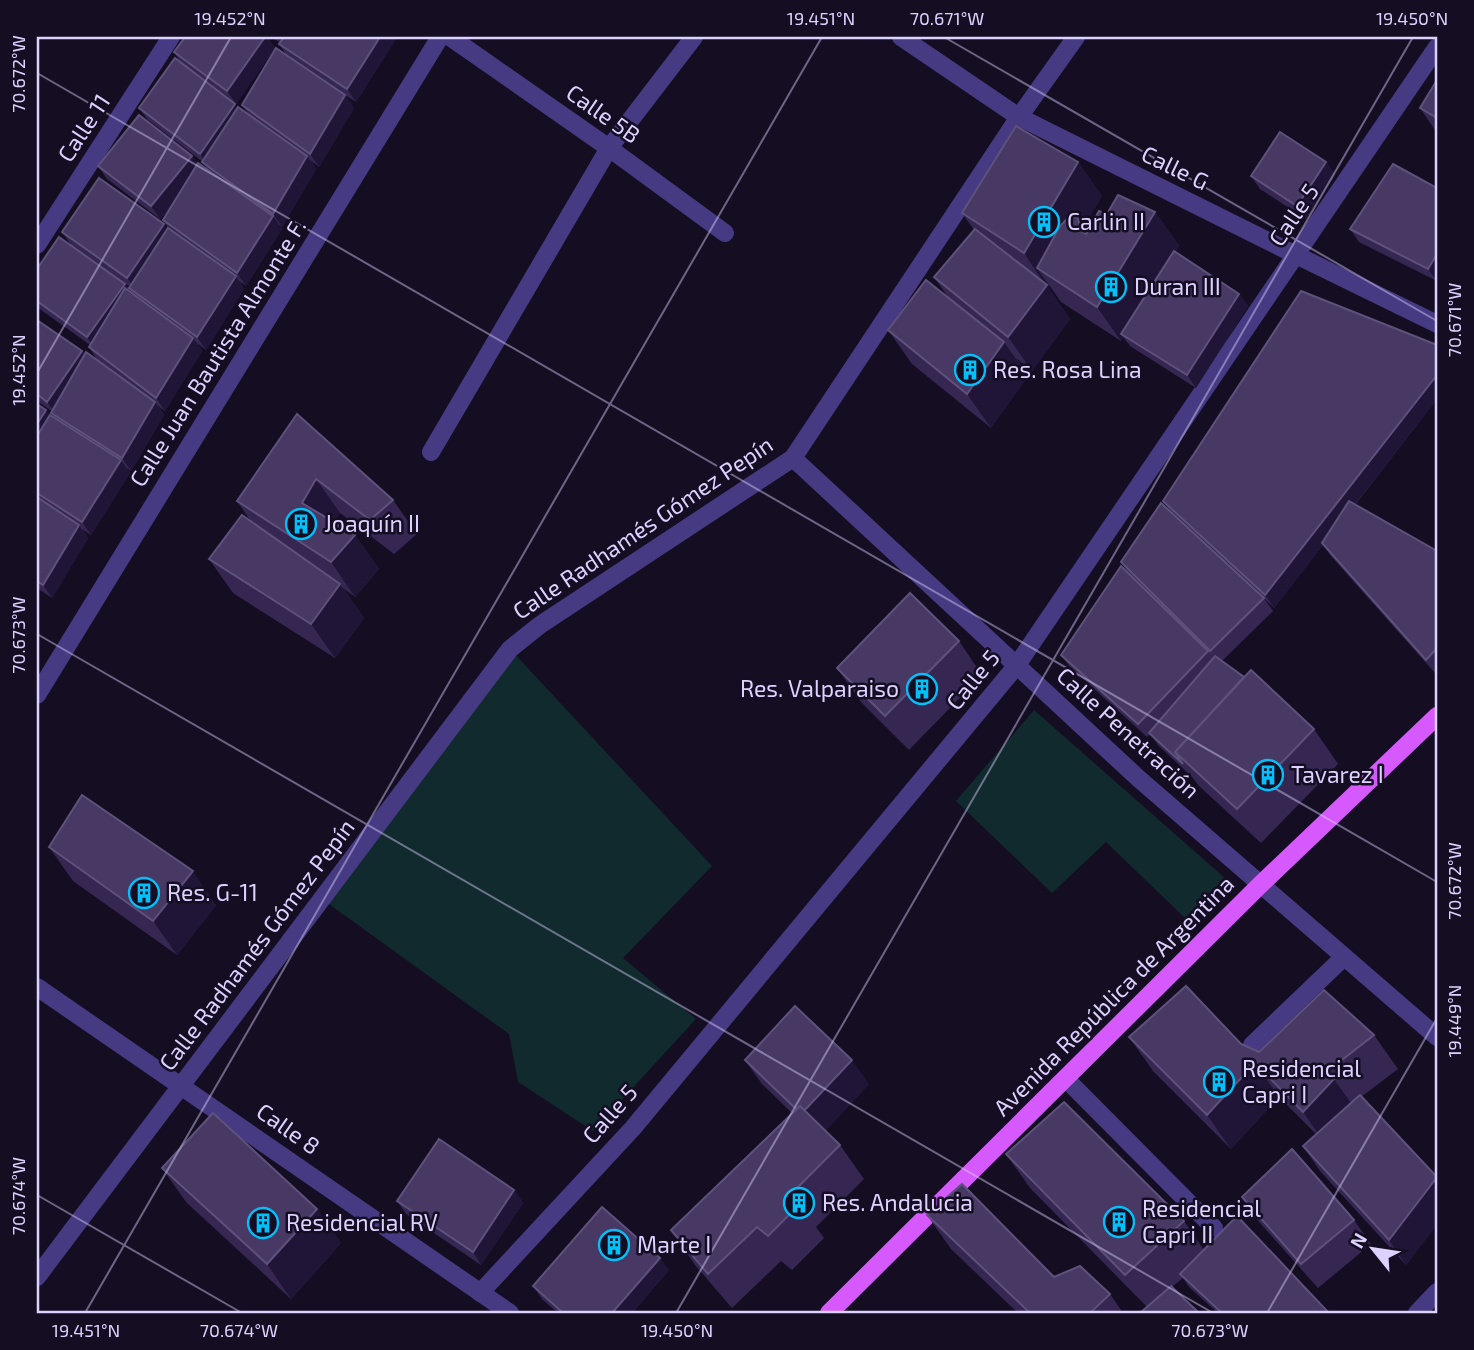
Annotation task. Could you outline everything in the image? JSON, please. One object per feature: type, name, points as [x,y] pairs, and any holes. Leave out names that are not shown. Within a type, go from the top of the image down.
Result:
[{"type":"main road","name":"Avenida República de Argentina","points":[[829,1313],[1260,885],[1437,716]]},
{"type":"street","name":"Calle 11","points":[[37,245],[172,37]]},
{"type":"street","name":"Calle Juan Bautista Almonte F.","points":[[37,695],[440,37]]},
{"type":"street","name":"Calle 5B","points":[[450,37],[610,148],[725,233]]},
{"type":"street","points":[[430,452],[610,148],[694,37]]},
{"type":"street","name":"Calle G","points":[[901,37],[1019,117],[1437,324]]},
{"type":"street","name":"Calle Radhamés Gómez Pepín","points":[[37,1277],[510,649],[540,625],[793,458],[1019,117],[1076,37]]},
{"type":"street","name":"Calle 5","points":[[480,1293],[633,1128],[1017,665],[1437,47]]},
{"type":"street","name":"Calle Penetración","points":[[793,458],[1138,778],[1437,1037]]},
{"type":"street","points":[[1252,1045],[1344,957]]},
{"type":"street","name":"Calle 8","points":[[37,987],[510,1313]]},
{"type":"street","points":[[1066,1079],[1214,1228]]},
{"type":"street","points":[[1417,1313],[1437,1293]]},
{"type":"green space","points":[[510,649],[712,866],[623,958],[696,1019],[593,1131],[518,1082],[509,1034],[322,899]]},
{"type":"green space","points":[[1034,710],[1226,879],[1185,918],[1106,842],[1052,893],[956,801]]},
{"type":"building","points":[[185,37],[265,37],[227,91],[174,52]]},
{"type":"building","points":[[284,37],[380,37],[347,89],[279,44]]},
{"type":"building","points":[[276,48],[345,95],[310,154],[242,105]]},
{"type":"building","points":[[175,58],[235,104],[200,154],[139,108]]},
{"type":"building","points":[[1437,80],[1437,118],[1420,108]]},
{"type":"building","points":[[238,107],[307,156],[273,214],[202,162]]},
{"type":"building","points":[[139,115],[192,156],[151,206],[98,166]]},
{"type":"building","points":[[1016,126],[1078,162],[1024,253],[962,213]]},
{"type":"building","points":[[1280,132],[1326,162],[1297,206],[1251,176]]},
{"type":"building","points":[[198,163],[273,216],[237,273],[163,220]]},
{"type":"building","points":[[1393,164],[1437,188],[1437,254],[1428,269],[1350,229]]},
{"type":"building","points":[[99,178],[164,224],[127,278],[62,232]]},
{"type":"building","points":[[1118,195],[1155,212],[1097,307],[1037,268],[1060,226],[1067,219],[1072,215],[1078,218],[1081,231],[1086,234],[1099,211],[1107,214]]},
{"type":"building","points":[[168,228],[236,276],[197,337],[129,288]]},
{"type":"building","points":[[975,229],[1047,285],[1008,337],[934,277]]},
{"type":"building","points":[[59,237],[125,284],[87,337],[37,301],[37,269]]},
{"type":"building","points":[[1174,251],[1239,294],[1187,375],[1121,334]]},
{"type":"building","points":[[926,280],[1004,342],[967,394],[888,330]]},
{"type":"building","points":[[125,288],[193,338],[156,398],[89,347]]},
{"type":"building","points":[[1301,291],[1437,345],[1437,375],[1265,595],[1163,501]]},
{"type":"building","points":[[37,320],[82,351],[47,402],[37,394]]},
{"type":"building","points":[[86,352],[155,402],[122,458],[51,413]]},
{"type":"building","points":[[37,404],[46,410],[37,424]]},
{"type":"building","points":[[297,414],[393,500],[370,520],[316,479],[302,503],[355,535],[331,562],[237,501]]},
{"type":"building","points":[[50,415],[121,460],[82,522],[37,493],[37,436]]},
{"type":"building","points":[[37,497],[79,525],[43,585],[37,581]]},
{"type":"building","points":[[1349,501],[1437,551],[1437,648],[1426,660],[1322,543]]},
{"type":"building","points":[[1161,503],[1264,598],[1210,651],[1121,562]]},
{"type":"building","points":[[242,515],[340,584],[311,624],[209,559]]},
{"type":"building","points":[[1121,566],[1208,651],[1138,724],[1061,655]]},
{"type":"building","points":[[910,593],[959,641],[885,716],[837,668]]},
{"type":"building","points":[[1215,656],[1244,677],[1175,752],[1183,764],[1149,733]]},
{"type":"building","points":[[1251,670],[1314,729],[1237,809],[1175,752]]},
{"type":"building","points":[[82,795],[193,871],[153,921],[49,847]]},
{"type":"building","points":[[1186,986],[1241,1044],[1259,1052],[1324,990],[1374,1035],[1326,1069],[1334,1079],[1303,1112],[1255,1063],[1207,1115],[1129,1037]]},
{"type":"building","points":[[795,1006],[852,1060],[805,1110],[800,1106],[796,1109],[745,1060]]},
{"type":"building","points":[[1360,1095],[1437,1177],[1389,1240],[1303,1146]]},
{"type":"building","name":"Residencial Capri II","points":[[1064,1102],[1184,1221],[1125,1275],[1006,1154]]},
{"type":"building","points":[[800,1106],[840,1145],[792,1193],[800,1204],[768,1236],[757,1227],[708,1274],[671,1230]]},
{"type":"building","name":"Residencial RV","points":[[213,1113],[317,1209],[267,1264],[162,1168]]},
{"type":"building","points":[[439,1139],[514,1190],[473,1252],[397,1201]]},
{"type":"building","points":[[1292,1149],[1354,1220],[1301,1264],[1242,1197]]},
{"type":"building","points":[[962,1184],[1054,1277],[1080,1266],[1110,1294],[1090,1313],[1030,1313],[927,1215]]},
{"type":"building","name":"Marte I","points":[[602,1207],[660,1258],[612,1313],[563,1313],[533,1286]]},
{"type":"building","points":[[1237,1216],[1329,1313],[1222,1313],[1180,1274]]},
{"type":"building","points":[[1171,1286],[1199,1313],[1140,1313]]},
{"type":"place","name":"Carlin II","points":[[1044,222]]},
{"type":"place","name":"Duran III","points":[[1111,287]]},
{"type":"place","name":"Res. Rosa Lina","points":[[970,370]]},
{"type":"place","name":"Joaquín II","points":[[301,524]]},
{"type":"place","name":"Res. Valparaiso","points":[[922,689]]},
{"type":"place","name":"Tavarez I","points":[[1268,775]]},
{"type":"place","name":"Res. G-11","points":[[144,893]]},
{"type":"place","name":"Residencial Capri I","points":[[1219,1082]]},
{"type":"place","name":"Res. Andalucia","points":[[799,1203]]},
{"type":"place","name":"Residencial Capri II","points":[[1119,1222]]},
{"type":"place","name":"Residencial RV","points":[[263,1223]]},
{"type":"place","name":"Marte I","points":[[614,1245]]}]
